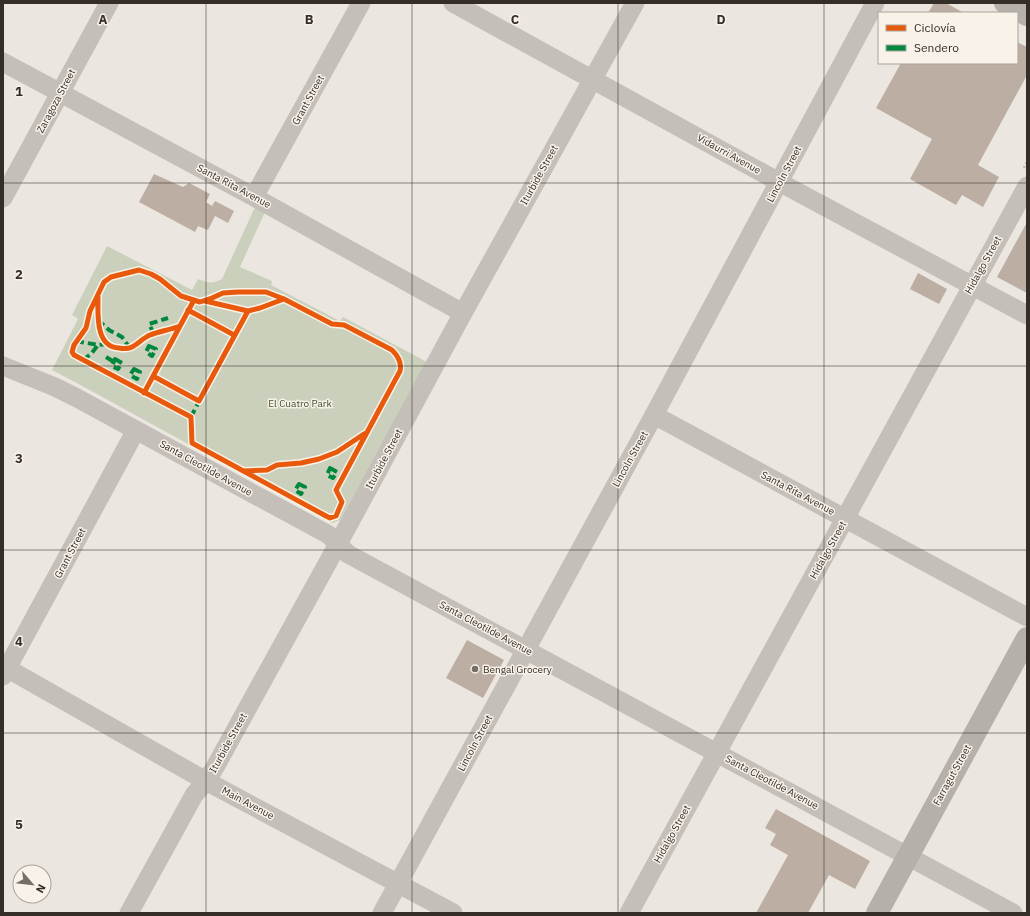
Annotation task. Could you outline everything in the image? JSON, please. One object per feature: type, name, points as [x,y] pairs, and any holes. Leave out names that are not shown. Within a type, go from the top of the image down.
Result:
[{"type":"street","name":"Zaragoza Street","points":[[3,198],[109,3]]},
{"type":"street","name":"Grant Street","points":[[254,197],[361,3]]},
{"type":"street","name":"Vidaurri Avenue","points":[[453,3],[779,182],[1027,315]]},
{"type":"street","name":"Iturbide Street","points":[[129,913],[194,795],[206,781],[338,544],[584,93],[593,80],[636,3]]},
{"type":"street","name":"Lincoln Street","points":[[382,913],[654,415],[875,3]]},
{"type":"street","points":[[1005,3],[1027,15]]},
{"type":"street","name":"Santa Rita Avenue","points":[[3,62],[254,197],[463,313]]},
{"type":"street","name":"Hidalgo Street","points":[[628,913],[1027,186]]},
{"type":"street","name":"Santa Cleotilde Avenue","points":[[3,366],[55,387],[136,430],[329,535],[348,554],[1013,913]]},
{"type":"street","name":"Santa Rita Avenue","points":[[654,415],[846,518],[1027,618]]},
{"type":"street","name":"Grant Street","points":[[4,670],[136,430]]},
{"type":"street","name":"Farragut Street","points":[[877,913],[1027,638]]},
{"type":"street","name":"Main Avenue","points":[[4,670],[206,781],[453,913]]},
{"type":"green space","name":"El Cuatro Park","points":[[255,207],[265,212],[240,267],[272,281],[271,285],[340,321],[343,317],[427,362],[340,520],[333,523],[52,370],[78,319],[72,315],[107,246],[192,290],[198,279],[216,282],[222,279]]},
{"type":"building","points":[[934,3],[946,3],[962,12],[929,12]]},
{"type":"building","points":[[1018,42],[1027,47],[1027,75],[978,165],[999,177],[983,207],[962,195],[956,205],[910,179],[932,139],[876,108],[900,64],[1018,64]]},
{"type":"building","points":[[154,174],[183,187],[189,183],[210,194],[206,202],[212,206],[215,201],[234,211],[228,223],[215,216],[208,230],[198,226],[195,232],[139,202]]},
{"type":"building","points":[[1026,224],[1027,225],[1027,293],[997,277]]},
{"type":"building","points":[[918,273],[947,289],[939,304],[910,289]]},
{"type":"building","name":"Bengal Grocery","points":[[467,640],[504,660],[483,698],[446,678]]},
{"type":"building","points":[[776,809],[870,861],[855,889],[829,875],[808,913],[756,913],[788,855],[770,845],[776,834],[765,828]]},
{"type":"marked path","points":[[154,334],[149,324],[168,318]]},
{"type":"marked path","points":[[98,320],[109,330],[122,337],[129,347]]},
{"type":"marked path","points":[[76,341],[98,345],[108,344]]},
{"type":"marked path","points":[[83,360],[91,354],[98,345]]},
{"type":"marked path","points":[[149,346],[156,349],[152,356],[146,352],[149,346]]},
{"type":"marked path","points":[[106,357],[114,362]]},
{"type":"marked path","points":[[115,359],[122,363],[118,369],[112,366],[115,359]]},
{"type":"marked path","points":[[134,369],[140,372],[137,379],[130,375],[134,369]]},
{"type":"marked path","points":[[191,417],[199,401]]},
{"type":"marked path","points":[[330,468],[337,472],[333,478],[327,475],[330,468]]},
{"type":"marked path","points":[[299,484],[305,487],[301,494],[295,490],[299,484]]},
{"type":"cycle path","points":[[139,270],[160,279],[181,296],[200,302],[223,293],[266,292],[284,299],[332,324],[344,325],[394,352],[400,362],[400,371],[336,490],[342,502],[336,516],[330,518],[326,516],[192,443],[191,417],[74,355],[72,352],[74,345],[86,328],[90,311],[104,282],[111,277],[139,270]]},
{"type":"cycle path","points":[[98,297],[98,320],[102,336],[111,346],[123,349],[129,348],[150,335],[180,326]]},
{"type":"cycle path","points":[[205,301],[248,311],[284,299]]},
{"type":"cycle path","points":[[144,393],[194,300]]},
{"type":"cycle path","points":[[188,310],[234,335]]},
{"type":"cycle path","points":[[153,376],[199,401],[248,311]]},
{"type":"cycle path","points":[[243,471],[267,470],[277,465],[301,463],[319,459],[337,452],[364,434]]},
{"type":"place","name":"Bengal Grocery","points":[[475,669]]}]
